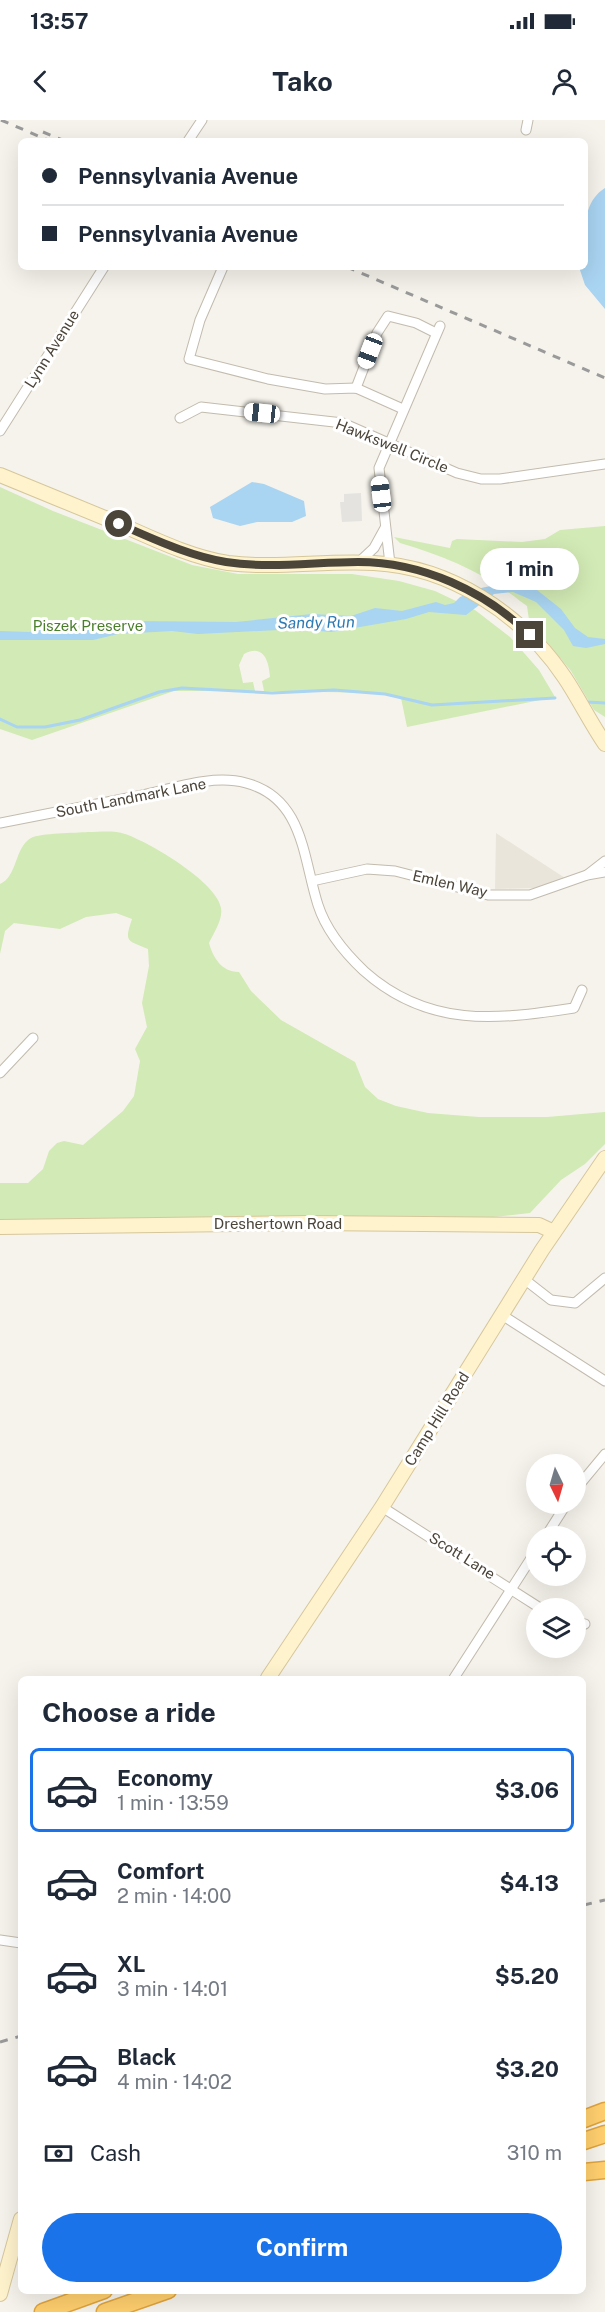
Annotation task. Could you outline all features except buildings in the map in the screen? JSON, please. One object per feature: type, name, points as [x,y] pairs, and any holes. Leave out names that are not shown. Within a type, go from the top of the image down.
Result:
[{"type":"highway","points":[[586,2118],[605,2111]]},
{"type":"highway","points":[[586,2140],[605,2134]]},
{"type":"highway","points":[[586,2172],[605,2170]]},
{"type":"highway","points":[[43,2312],[93,2294]]},
{"type":"highway","points":[[105,2312],[157,2294]]},
{"type":"street","points":[[190,138],[201,120]]},
{"type":"street","points":[[526,130],[528,120]]},
{"type":"street","name":"Lynn Avenue","points":[[0,431],[102,270]]},
{"type":"street","points":[[222,270],[200,320],[189,359],[280,381],[325,389],[357,388],[404,409]]},
{"type":"street","points":[[357,388],[377,333],[388,316],[438,330],[379,468],[390,564]]},
{"type":"street","name":"Hawkswell Circle","points":[[180,418],[201,407],[343,423],[457,473],[481,479],[500,479],[605,464]]},
{"type":"street","points":[[0,475],[174,547],[209,558],[245,564],[358,562],[390,564],[431,574],[463,587],[488,601],[530,635],[564,677],[605,744]]},
{"type":"street","points":[[358,562],[374,548],[385,528]]},
{"type":"street","name":"South Landmark Lane","points":[[0,824],[201,783],[245,782],[263,789],[291,818],[302,836],[318,906],[332,935],[353,960],[381,986],[418,1006],[457,1016],[511,1018],[574,1008],[582,990]]},
{"type":"street","name":"Emlen Way","points":[[587,875],[605,861]]},
{"type":"street","name":"Emlen Way","points":[[312,880],[367,869],[395,871],[488,895],[530,895],[587,875],[605,872]]},
{"type":"street","points":[[0,1073],[33,1038]]},
{"type":"street","name":"Camp Hill Road","points":[[269,1676],[382,1507],[554,1232],[605,1158]]},
{"type":"street","points":[[538,1225],[568,1211]]},
{"type":"street","name":"Dreshertown Road","points":[[0,1227],[296,1223],[538,1225],[554,1232]]},
{"type":"street","points":[[524,1279],[551,1300],[575,1303],[605,1278]]},
{"type":"street","points":[[502,1315],[605,1381]]},
{"type":"street","points":[[586,1477],[605,1454]]},
{"type":"street","name":"Scott Lane","points":[[382,1507],[526,1598]]},
{"type":"street","points":[[455,1676],[526,1567]]},
{"type":"street","points":[[0,1940],[18,1943]]},
{"type":"street","points":[[0,2294],[18,2229]]},
{"type":"shaded area","points":[[361,493],[362,521],[342,522],[340,502],[344,502],[344,494]]},
{"type":"shaded area","points":[[496,833],[565,878],[534,888],[495,889]]},
{"type":"green space","name":"Piszek Preserve","points":[[0,487],[53,511],[192,565],[238,574],[352,574],[399,581],[435,591],[475,610],[510,637],[539,670],[555,697],[407,727],[401,698],[381,693],[264,691],[262,681],[270,677],[267,660],[261,652],[251,651],[244,654],[239,665],[243,683],[253,682],[255,691],[174,691],[32,740],[0,729]]},
{"type":"green space","points":[[605,526],[605,717],[594,710],[571,671],[529,620],[527,606],[477,573],[448,559],[400,543],[394,537],[450,548],[452,541],[457,539],[522,542],[545,539],[560,530]]},
{"type":"green space","points":[[107,832],[125,834],[150,845],[180,864],[208,887],[217,898],[221,908],[219,921],[209,943],[219,963],[227,969],[239,972],[251,991],[281,1020],[355,1062],[365,1087],[378,1099],[396,1106],[428,1113],[479,1117],[547,1117],[605,1112],[605,1144],[585,1164],[561,1180],[530,1213],[466,1220],[0,1223],[0,1183],[28,1183],[43,1169],[49,1151],[57,1143],[64,1141],[83,1145],[123,1111],[134,1096],[140,1061],[135,1049],[147,1027],[142,1003],[149,966],[148,949],[129,940],[128,933],[132,919],[116,913],[86,917],[60,929],[14,923],[5,931],[0,954],[0,884],[10,875],[26,843],[31,838],[42,835]]},
{"type":"water","points":[[605,188],[605,309],[585,285],[580,270],[588,270],[588,210],[597,195]]},
{"type":"water","points":[[252,482],[264,484],[304,501],[306,516],[292,522],[257,522],[240,526],[213,518],[210,507]]},
{"type":"water","name":"Sandy Run","points":[[510,582],[537,590],[561,609],[575,628],[588,637],[605,639],[605,644],[586,648],[573,646],[564,630],[536,602],[513,592],[494,594],[466,615],[429,612],[406,619],[331,632],[298,629],[198,634],[172,631],[118,634],[93,640],[0,640],[0,631],[29,632],[57,627],[95,630],[132,621],[236,622],[312,614],[351,616],[375,608],[402,611],[436,602],[445,605],[454,603],[460,597],[481,588]]},
{"type":"waterway","points":[[0,719],[17,727],[45,727],[80,720],[159,692],[182,688],[272,693],[334,690],[385,694],[432,705],[555,698]]},
{"type":"waterway","points":[[587,702],[605,703]]},
{"type":"railway","points":[[1,120],[43,138]]},
{"type":"railway","points":[[43,132],[58,138]]},
{"type":"railway","points":[[354,270],[605,378]]},
{"type":"railway","points":[[586,1905],[605,1900]]},
{"type":"railway","points":[[0,2042],[18,2037]]},
{"type":"route","points":[[119,524],[193,554],[227,562],[283,565],[358,562],[400,566],[431,574],[463,587],[488,601],[530,635]]}]
